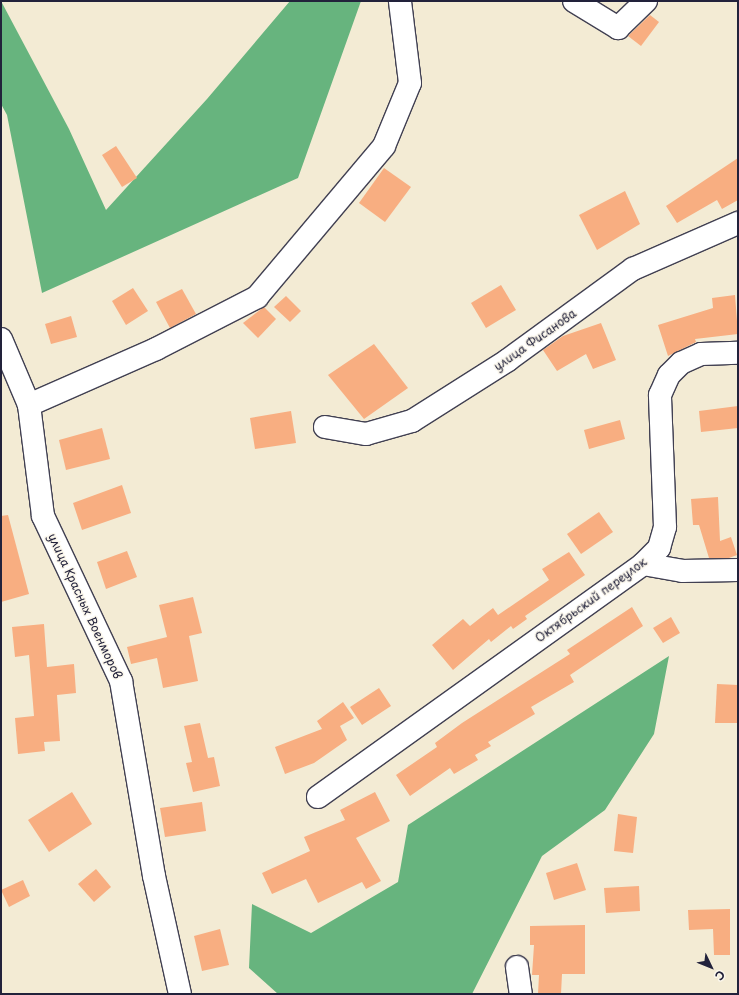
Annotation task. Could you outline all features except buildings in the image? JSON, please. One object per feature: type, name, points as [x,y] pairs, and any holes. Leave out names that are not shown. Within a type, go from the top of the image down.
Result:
[{"type":"street","points":[[29,405],[156,349],[257,297],[384,146],[410,83],[400,1]]},
{"type":"street","points":[[574,1],[618,28],[646,1]]},
{"type":"street","name":"улица Фисанова","points":[[325,427],[366,434],[412,421],[508,360],[633,269],[738,223]]},
{"type":"street","name":"улица Красных Военморов","points":[[1,339],[29,405],[43,516],[121,681],[154,876],[180,994]]},
{"type":"street","name":"Октябрьский переулок","points":[[318,797],[643,564],[659,548],[665,527],[660,395],[669,375],[681,363],[701,354],[738,353]]},
{"type":"street","points":[[643,564],[682,571],[738,570]]},
{"type":"street","points":[[517,967],[521,994]]},
{"type":"green space","points":[[1,1],[69,129],[106,210],[207,99],[290,1],[361,1],[298,178],[42,293],[7,115],[1,104]]},
{"type":"green space","points":[[669,656],[654,734],[605,810],[542,856],[472,994],[278,994],[249,968],[252,904],[311,933],[398,882],[408,825]]}]
